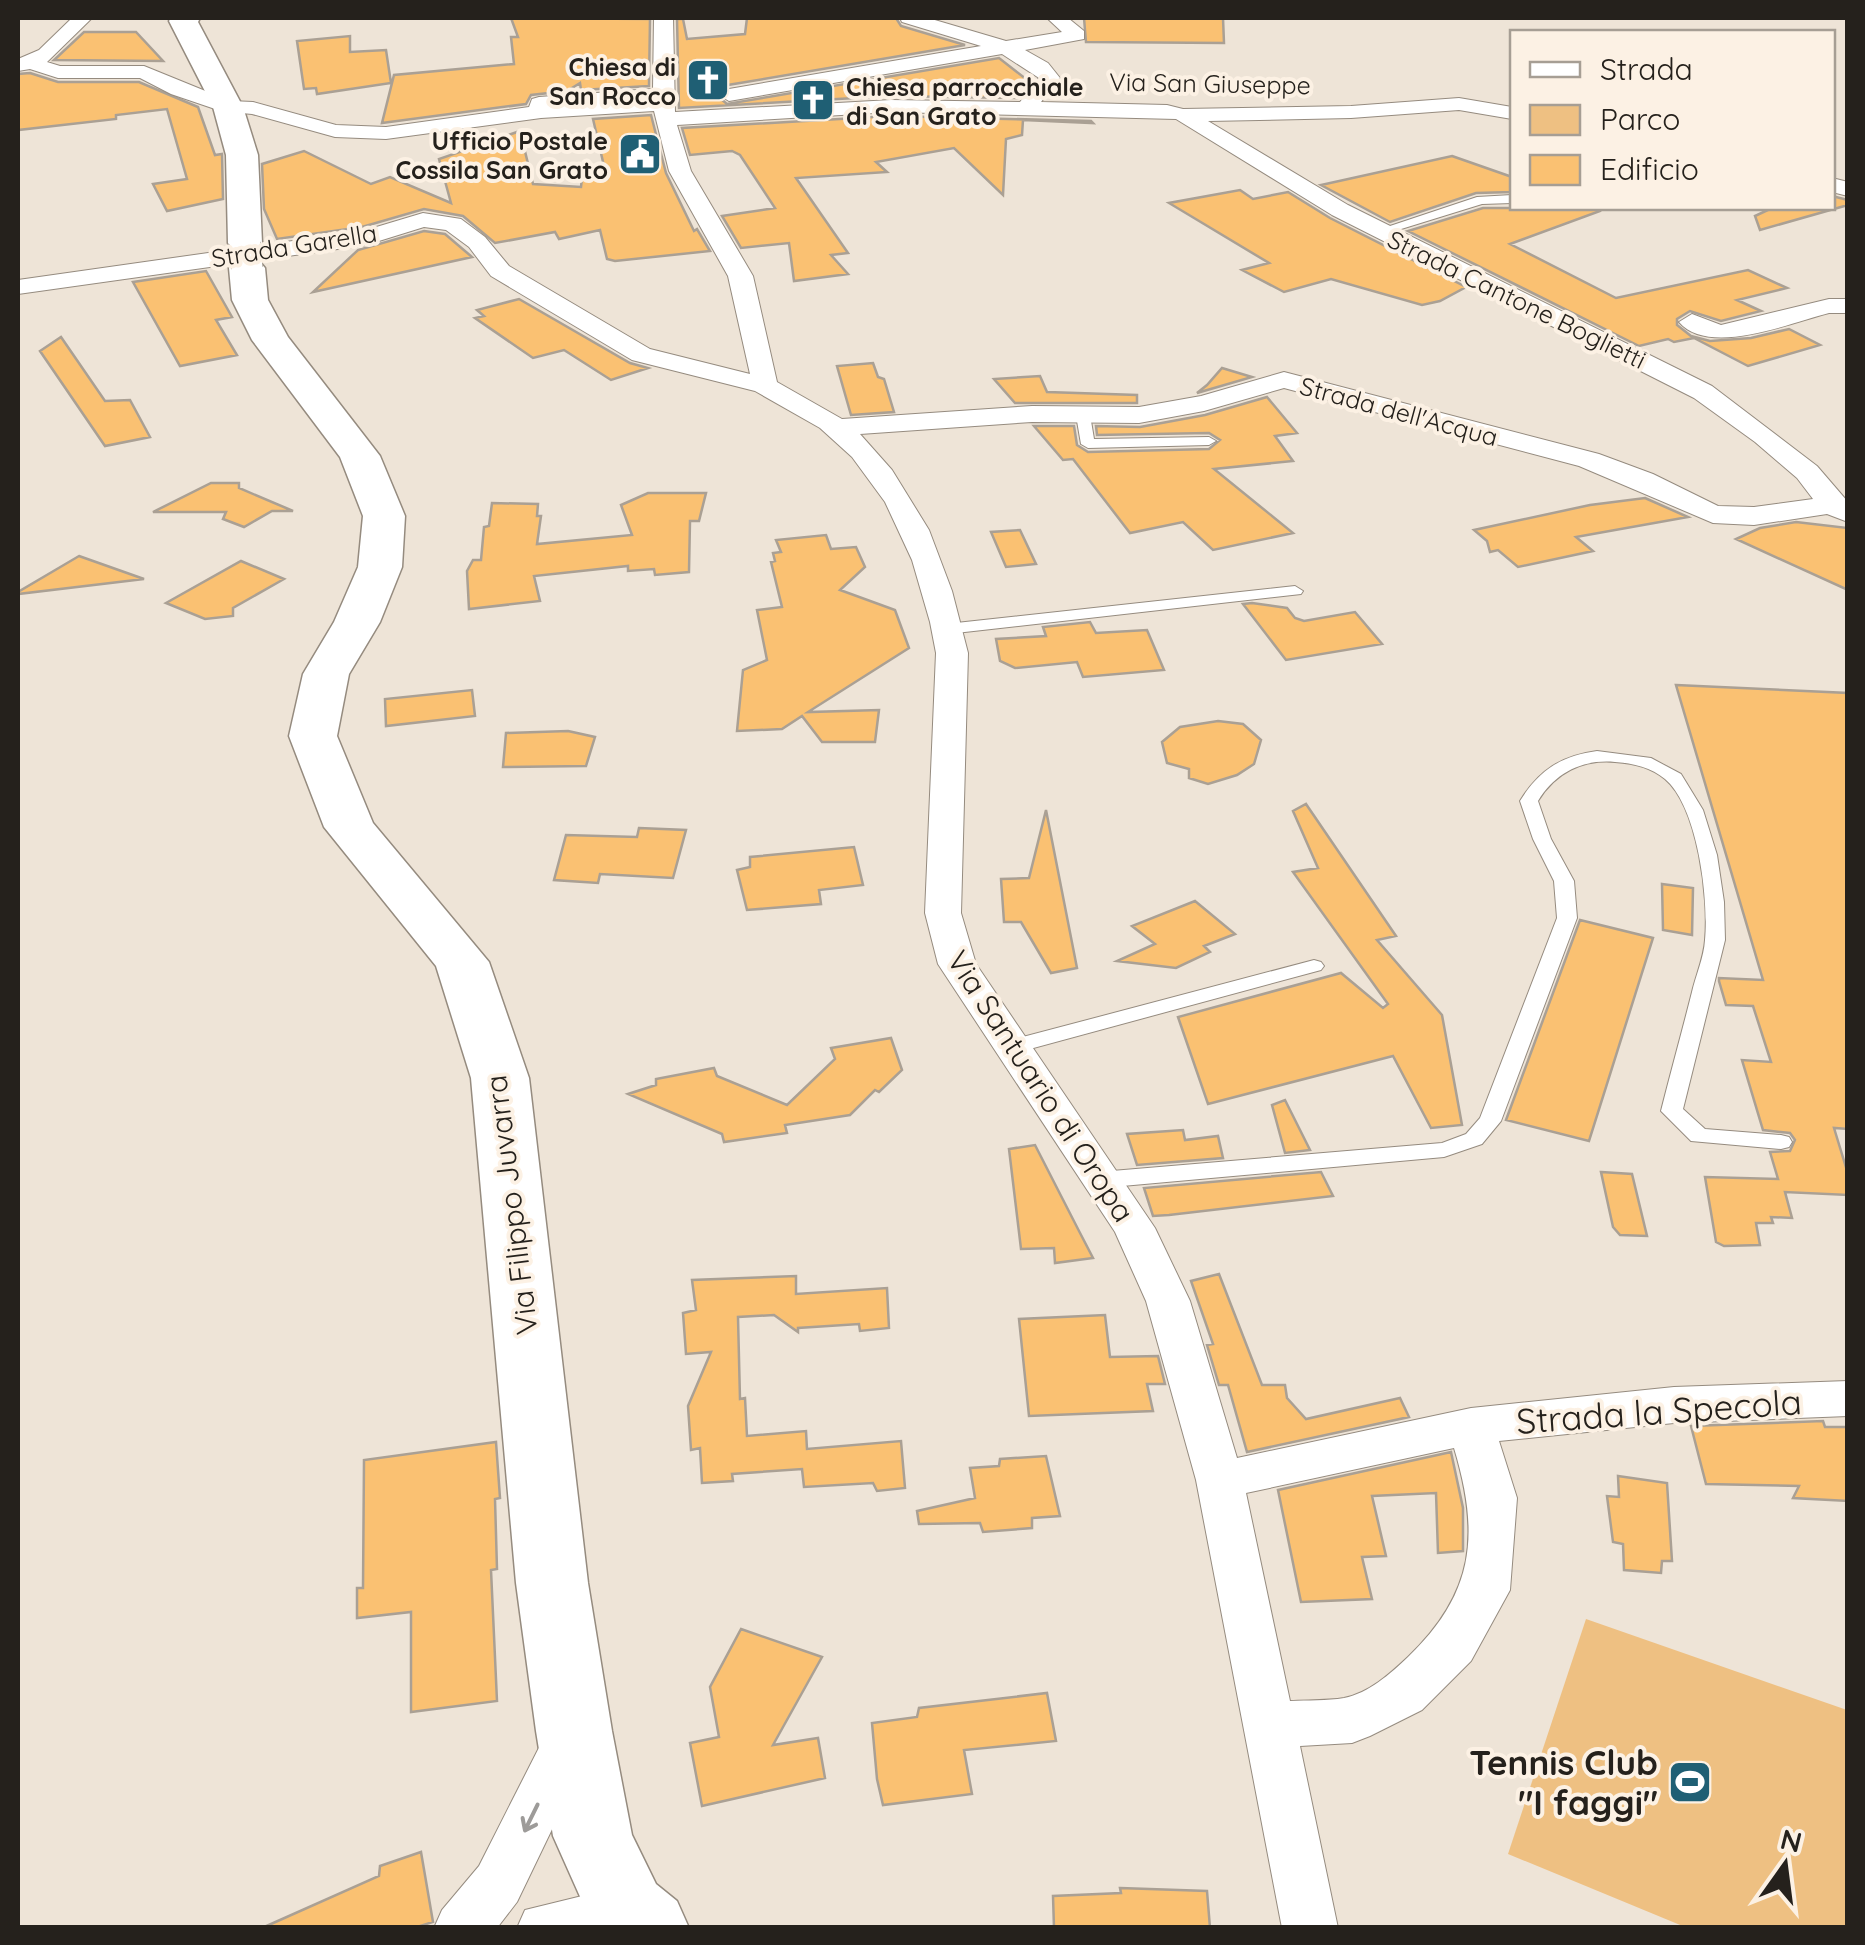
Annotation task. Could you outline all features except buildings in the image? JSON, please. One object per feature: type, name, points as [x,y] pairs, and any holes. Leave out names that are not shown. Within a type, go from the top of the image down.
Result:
[{"type":"main road","name":"Via Filippo Juvarra","points":[[186,18],[184,21],[228,107],[242,154],[250,300],[271,340],[360,456],[384,516],[380,568],[357,622],[326,674],[313,736],[348,827],[462,962],[500,1078],[552,1583],[574,1731],[593,1836],[637,1919]]},
{"type":"street","points":[[662,18],[664,106],[684,181],[736,265],[763,366],[764,385]]},
{"type":"street","points":[[909,18],[1001,48],[1046,70],[1050,78],[1027,107]]},
{"type":"street","points":[[729,94],[1077,35],[1057,18]]},
{"type":"street","points":[[24,64],[73,22]]},
{"type":"street","points":[[24,64],[58,72],[144,72],[178,90],[228,107]]},
{"type":"street","name":"Via San Giuseppe","points":[[228,107],[252,108],[306,125],[360,133],[541,112],[539,102],[1027,107],[1166,111],[1184,115],[1351,112],[1459,104],[1510,113]]},
{"type":"street","name":"Strada Cantone Boglietti","points":[[1184,115],[1215,138],[1381,231],[1703,392],[1766,436],[1808,472],[1840,510]]},
{"type":"street","name":"Strada Garella","points":[[18,287],[366,238],[404,224],[437,220],[453,224],[477,242],[500,271],[641,354],[764,385]]},
{"type":"street","points":[[1692,322],[1719,332],[1829,306],[1848,306]]},
{"type":"street","name":"Strada dell'Acqua","points":[[837,428],[926,420],[1172,411],[1284,380],[1589,460],[1644,480],[1714,514],[1754,516],[1840,510]]},
{"type":"street","name":"Via Santuario di Oropa","points":[[764,385],[837,428],[876,469],[911,517],[947,628],[953,685],[943,914],[957,964],[1134,1228],[1168,1301],[1220,1480],[1310,1928]]},
{"type":"street","name":"Strada la Specola","points":[[1220,1480],[1471,1426],[1674,1406],[1848,1398]]},
{"type":"street","name":"Strada la Specola","points":[[1272,1725],[1352,1720],[1404,1694],[1453,1646],[1485,1590],[1491,1544],[1493,1498],[1471,1426]]},
{"type":"street","points":[[462,1928],[498,1884],[574,1731]]},
{"type":"street","points":[[545,1928],[637,1919]]},
{"type":"lane","points":[[1381,231],[1481,200],[1510,199]]},
{"type":"lane","points":[[1083,415],[1088,444],[1209,440]]},
{"type":"lane","points":[[947,628],[1294,591]]},
{"type":"lane","points":[[1100,1180],[1444,1150],[1474,1140],[1490,1121],[1567,918],[1564,881],[1542,840],[1529,801],[1541,780],[1564,765],[1590,756],[1622,757],[1650,764],[1675,778],[1690,804],[1707,859],[1715,896],[1715,942],[1672,1111],[1699,1136],[1781,1142]]},
{"type":"lane","points":[[1011,1047],[1314,966]]},
{"type":"green space","name":"Tennis Club \"I faggi\"","points":[[1586,1619],[1847,1710],[1847,1927],[1685,1927],[1508,1854]]},
{"type":"place","name":"Chiesa di San Rocco","points":[[708,80]]},
{"type":"place","name":"Chiesa parrocchiale di San Grato","points":[[813,100]]},
{"type":"place","name":"Ufficio Postale Cossila San Grato","points":[[640,154]]},
{"type":"place","name":"Tennis Club \"I faggi\"","points":[[1690,1782]]}]
